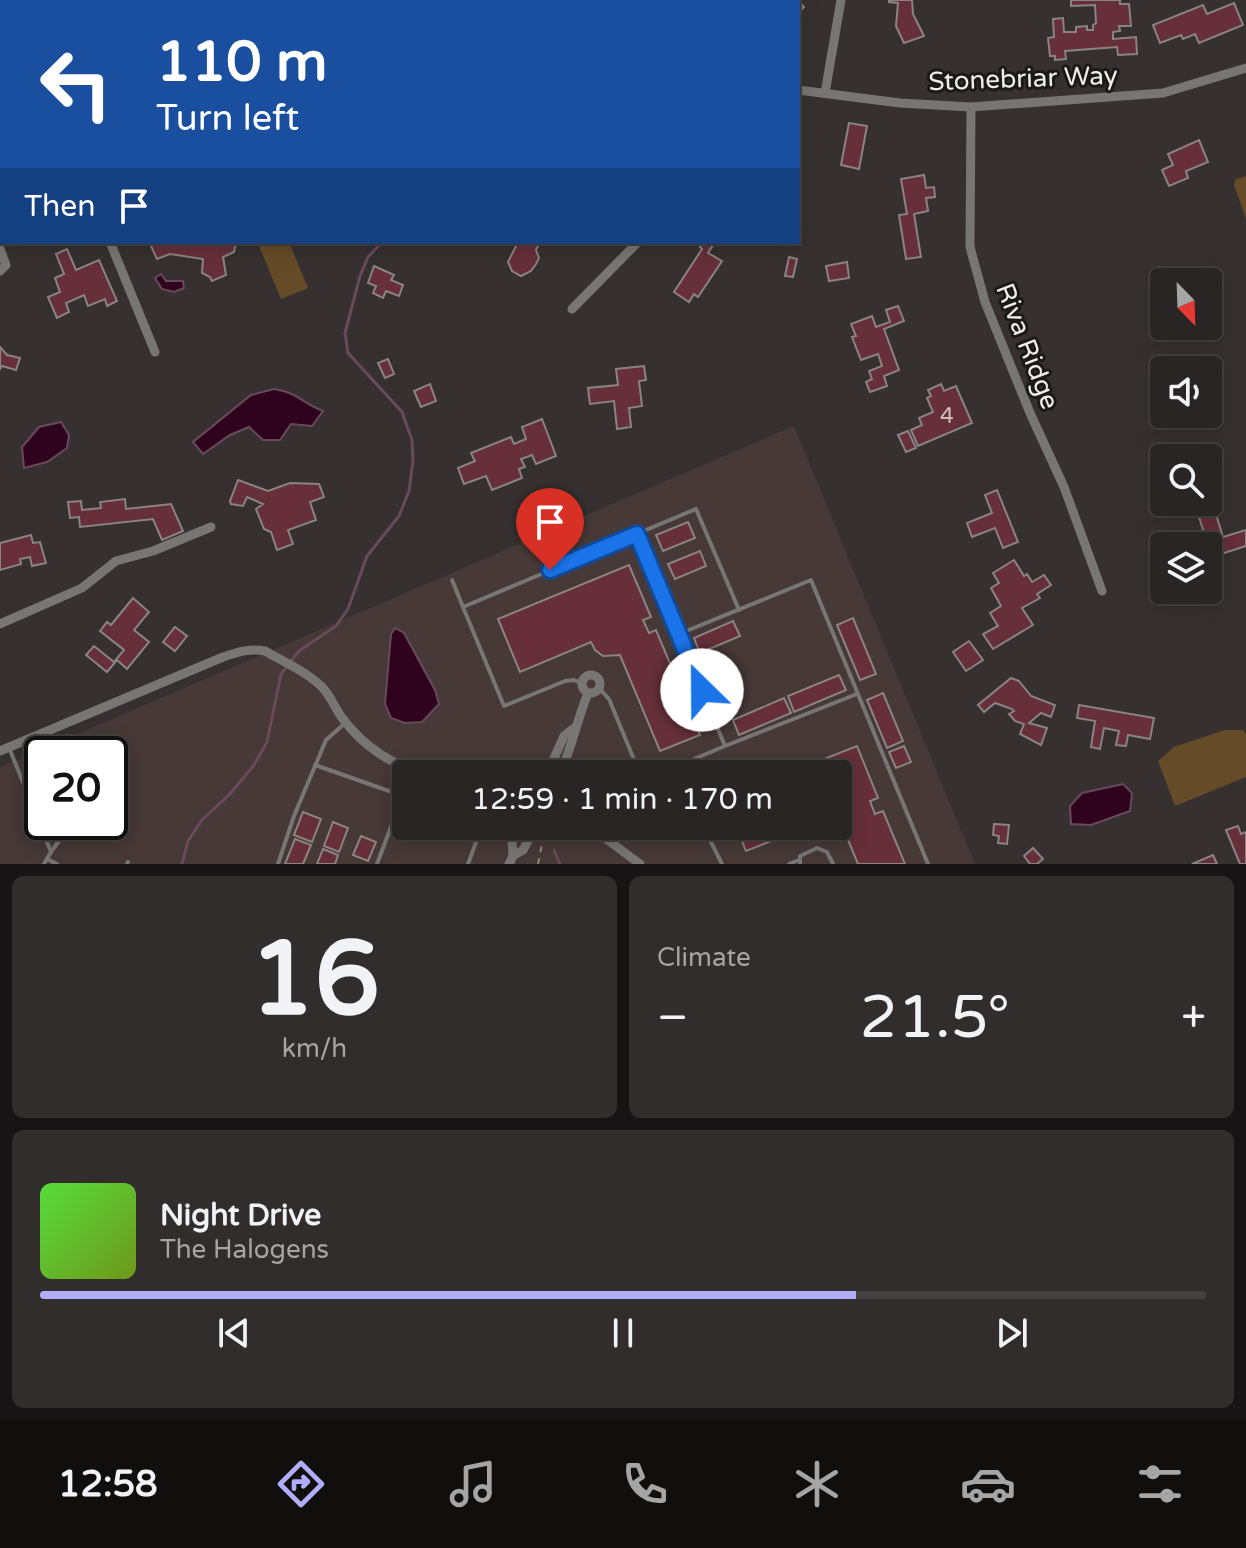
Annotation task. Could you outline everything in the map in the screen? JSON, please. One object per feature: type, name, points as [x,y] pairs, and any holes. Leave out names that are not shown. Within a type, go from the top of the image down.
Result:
[{"type":"street","points":[[825,93],[841,0]]},
{"type":"street","name":"Stonebriar Way","points":[[800,90],[900,103],[971,107],[1163,93],[1246,68]]},
{"type":"street","name":"Riva Ridge","points":[[971,107],[970,247],[981,288],[1030,413],[1064,487],[1102,591]]},
{"type":"street","points":[[111,244],[155,352]]},
{"type":"street","points":[[572,309],[636,244]]},
{"type":"street","points":[[0,249],[6,265],[0,271]]},
{"type":"street","points":[[0,624],[82,588],[116,561],[153,551],[211,527]]},
{"type":"street","points":[[4,750],[247,649],[265,651],[308,676],[327,693],[346,723],[364,742],[392,762]]},
{"type":"street","points":[[594,676],[600,683],[599,688],[594,693],[588,693],[583,689],[585,677],[594,676]]},
{"type":"street","points":[[566,760],[588,693]]},
{"type":"street","points":[[553,760],[564,736],[574,728]]},
{"type":"street","points":[[511,860],[513,840]]},
{"type":"street","points":[[511,860],[523,850],[528,840]]},
{"type":"street","points":[[609,840],[640,864]]},
{"type":"lane","points":[[463,607],[696,509],[739,610]]},
{"type":"lane","points":[[637,534],[725,746]]},
{"type":"lane","points":[[452,580],[504,706],[565,681],[582,683]]},
{"type":"lane","points":[[679,634],[811,580],[928,864]]},
{"type":"lane","points":[[599,688],[609,699],[634,760]]},
{"type":"lane","points":[[692,760],[857,694]]},
{"type":"lane","points":[[278,864],[326,740],[346,723]]},
{"type":"lane","points":[[4,750],[51,852]]},
{"type":"lane","points":[[315,765],[392,793]]},
{"type":"lane","points":[[377,864],[392,827]]},
{"type":"lane","points":[[57,864],[45,861],[60,840]]},
{"type":"lane","points":[[468,864],[477,840]]},
{"type":"lane","points":[[710,840],[722,864]]},
{"type":"lane","points":[[789,864],[800,862],[800,856],[817,848],[827,852],[833,864]]},
{"type":"path","points":[[538,864],[543,840]]},
{"type":"shaded area","points":[[1246,176],[1246,219],[1234,185],[1236,179]]},
{"type":"shaded area","points":[[290,244],[308,288],[281,299],[259,246]]},
{"type":"shaded area","points":[[161,274],[166,281],[183,281],[184,288],[174,292],[162,289],[155,278]]},
{"type":"shaded area","points":[[274,389],[323,411],[312,426],[291,424],[280,440],[263,440],[249,427],[230,435],[203,454],[193,442],[251,395]]},
{"type":"shaded area","points":[[61,422],[69,435],[67,448],[47,462],[24,468],[22,447],[39,427]]},
{"type":"shaded area","points":[[794,426],[975,864],[0,864],[0,767],[24,757],[24,840],[128,840],[128,736],[72,736]]},
{"type":"shaded area","points":[[395,628],[404,633],[435,690],[439,704],[422,722],[405,723],[391,718],[385,704],[391,634]]},
{"type":"shaded area","points":[[1225,730],[1243,730],[1246,734],[1246,777],[1175,806],[1158,761],[1174,747]]},
{"type":"shaded area","points":[[1123,784],[1132,793],[1130,811],[1091,825],[1071,824],[1070,806],[1082,793]]},
{"type":"building","points":[[889,0],[912,0],[913,14],[924,36],[904,43],[896,26],[898,3]]},
{"type":"building","points":[[1071,0],[1120,0],[1120,4],[1129,4],[1131,26],[1119,26],[1120,31],[1113,32],[1113,39],[1136,37],[1137,54],[1118,55],[1117,47],[1065,51],[1066,59],[1055,60],[1055,56],[1050,56],[1048,38],[1054,37],[1053,19],[1063,18],[1064,32],[1076,32],[1076,27],[1087,26],[1087,30],[1093,30],[1096,23],[1095,5],[1071,6]]},
{"type":"building","points":[[1234,3],[1243,25],[1199,43],[1195,34],[1183,39],[1181,35],[1160,43],[1153,25],[1203,5],[1207,14]]},
{"type":"building","points":[[849,123],[867,126],[859,169],[841,165]]},
{"type":"building","points":[[1199,140],[1208,162],[1186,171],[1188,178],[1169,186],[1162,170],[1173,165],[1168,154]]},
{"type":"building","points":[[924,175],[926,188],[934,187],[935,197],[926,198],[928,211],[914,214],[921,257],[906,259],[899,215],[907,214],[901,179]]},
{"type":"building","points":[[236,244],[234,252],[223,257],[226,275],[212,281],[202,273],[203,259],[170,254],[157,259],[151,246]]},
{"type":"building","points":[[517,244],[539,244],[536,250],[539,258],[531,271],[521,276],[512,271],[508,262]]},
{"type":"building","points":[[702,244],[714,244],[708,253],[722,261],[698,297],[694,294],[689,302],[674,292],[702,249]]},
{"type":"building","points":[[67,249],[76,270],[99,260],[117,301],[107,306],[105,299],[88,306],[84,295],[66,303],[69,312],[57,318],[48,297],[60,292],[55,278],[64,274],[56,254]]},
{"type":"building","points":[[789,257],[797,259],[793,277],[785,276]]},
{"type":"building","points":[[847,262],[849,278],[829,281],[826,266]]},
{"type":"building","points":[[374,266],[394,275],[391,280],[403,285],[399,296],[386,291],[383,298],[373,293],[376,286],[368,283]]},
{"type":"building","points":[[898,306],[904,321],[884,329],[899,370],[884,376],[887,386],[870,392],[866,382],[872,379],[869,371],[882,366],[878,354],[861,360],[852,337],[856,336],[851,324],[872,316],[876,327],[890,322],[886,310]]},
{"type":"building","points":[[0,347],[7,355],[20,358],[16,370],[2,366],[0,369]]},
{"type":"building","points":[[388,359],[394,374],[385,378],[378,363]]},
{"type":"building","points":[[644,366],[646,380],[639,381],[642,406],[629,408],[631,427],[617,429],[614,401],[590,404],[588,388],[618,385],[616,369]]},
{"type":"building","points":[[430,384],[436,401],[421,407],[414,391]]},
{"type":"building","points":[[941,384],[944,391],[956,386],[972,423],[918,446],[911,430],[922,425],[919,418],[933,412],[927,398],[931,396],[928,390]]},
{"type":"building","points":[[542,419],[556,456],[536,464],[532,455],[521,459],[525,467],[519,469],[522,478],[492,490],[486,476],[464,484],[458,468],[475,461],[471,453],[511,437],[514,444],[526,439],[522,427]]},
{"type":"building","points":[[908,431],[916,448],[906,452],[898,435]]},
{"type":"building","points":[[238,480],[268,491],[290,483],[319,484],[324,497],[310,502],[316,520],[288,530],[293,544],[277,550],[271,532],[264,529],[256,509],[263,504],[247,497],[243,506],[231,504]]},
{"type":"building","points":[[997,490],[1018,542],[1003,548],[995,528],[972,537],[967,523],[992,513],[985,495]]},
{"type":"building","points":[[125,499],[126,509],[171,504],[183,531],[162,540],[153,519],[80,527],[79,517],[70,518],[68,502],[81,501],[82,510],[101,508],[100,502]]},
{"type":"building","points":[[1199,516],[1217,516],[1221,532],[1204,532]]},
{"type":"building","points":[[688,522],[695,538],[663,551],[656,535]]},
{"type":"building","points":[[1246,530],[1246,546],[1222,554],[1222,534],[1223,537]]},
{"type":"building","points":[[31,535],[33,543],[40,542],[46,563],[32,566],[30,557],[20,559],[21,564],[0,570],[0,543]]},
{"type":"building","points":[[700,551],[706,566],[675,579],[668,564]]},
{"type":"building","points":[[1014,560],[1032,582],[1044,575],[1051,585],[1037,594],[1040,598],[1022,608],[1033,625],[993,649],[983,634],[998,626],[990,613],[1001,606],[991,588],[999,583],[993,573]]},
{"type":"building","points":[[629,565],[651,617],[643,620],[649,633],[656,630],[700,735],[660,751],[620,655],[603,656],[591,642],[520,672],[498,619]]},
{"type":"building","points":[[133,598],[149,612],[134,630],[149,642],[127,669],[117,660],[107,672],[86,655],[94,646],[114,662],[124,650],[100,631],[107,622],[111,625]]},
{"type":"building","points":[[853,618],[876,674],[860,680],[837,625]]},
{"type":"building","points":[[733,621],[740,636],[700,653],[694,638]]},
{"type":"building","points":[[175,627],[187,636],[175,651],[163,642]]},
{"type":"building","points":[[969,641],[983,660],[966,671],[953,652]]},
{"type":"building","points":[[839,675],[846,690],[794,712],[788,696]]},
{"type":"building","points":[[1011,678],[1019,681],[1031,696],[1055,705],[1051,717],[1041,713],[1029,723],[1047,728],[1041,745],[1020,734],[1024,724],[1015,721],[1009,714],[1014,711],[1012,709],[995,703],[984,712],[978,705]]},
{"type":"building","points":[[883,693],[903,741],[887,748],[867,700]]},
{"type":"building","points":[[784,698],[791,713],[739,735],[733,720]]},
{"type":"building","points":[[1079,705],[1154,718],[1150,739],[1128,735],[1126,746],[1116,745],[1119,731],[1104,728],[1100,749],[1091,747],[1095,721],[1077,718]]},
{"type":"building","points":[[857,746],[878,798],[870,801],[875,814],[883,811],[905,864],[858,864],[848,840],[852,840],[852,760],[822,760]]},
{"type":"building","points":[[904,746],[911,762],[896,768],[889,752]]},
{"type":"building","points":[[303,812],[321,819],[312,842],[294,835]]},
{"type":"building","points":[[333,822],[348,828],[339,852],[324,846]]},
{"type":"building","points":[[994,824],[1009,825],[1007,844],[998,843],[999,836],[993,835]]},
{"type":"building","points":[[1238,826],[1241,834],[1246,832],[1246,864],[1240,864],[1226,830]]},
{"type":"building","points":[[361,836],[376,842],[368,861],[353,855]]},
{"type":"building","points":[[295,839],[311,845],[303,864],[285,864]]},
{"type":"building","points":[[742,840],[774,840],[746,851]]},
{"type":"building","points":[[1033,848],[1043,859],[1037,864],[1030,864],[1024,856]]},
{"type":"building","points":[[323,849],[338,855],[335,864],[317,864]]},
{"type":"building","points":[[1213,855],[1217,864],[1192,864]]},
{"type":"waterway","points":[[182,864],[188,841],[202,820],[229,795],[254,765],[267,742],[281,674],[299,651],[336,626],[348,609],[367,556],[399,516],[409,491],[412,440],[402,412],[348,353],[345,333],[360,276],[368,257],[380,244]]},
{"type":"waterway","points":[[554,850],[560,864]]},
{"type":"route","points":[[550,570],[637,534],[702,690]]}]
